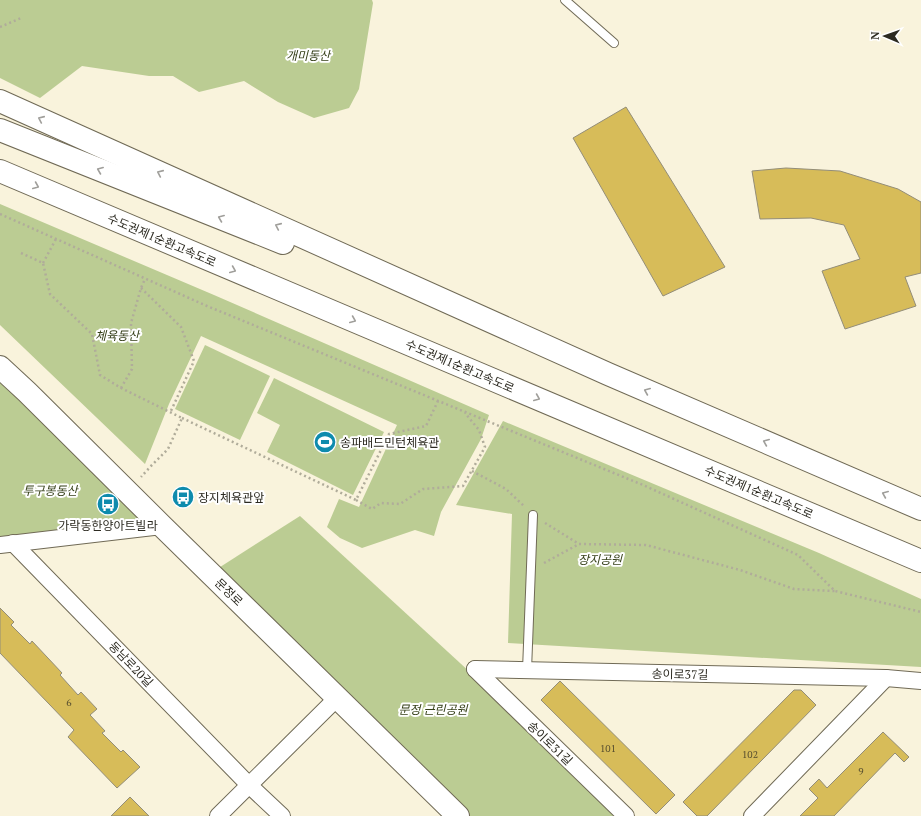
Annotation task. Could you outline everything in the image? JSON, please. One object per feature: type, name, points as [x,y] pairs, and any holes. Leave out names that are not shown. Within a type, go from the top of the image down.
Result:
[{"type":"main road","points":[[8,104],[608,374],[921,509]]},
{"type":"main road","points":[[3,131],[608,374]]},
{"type":"main road","name":"수도권제1순환고속도로","points":[[0,171],[921,560]]},
{"type":"main road","name":"문정로","points":[[0,367],[458,816]]},
{"type":"street","points":[[6,544],[162,526]]},
{"type":"street","name":"동남로20길","points":[[6,544],[282,816]]},
{"type":"street","name":"송이로37길","points":[[475,669],[886,678],[921,681]]},
{"type":"street","name":"송이로31길","points":[[475,669],[626,816]]},
{"type":"street","points":[[752,816],[886,678]]},
{"type":"street","points":[[218,816],[337,698]]},
{"type":"lane","points":[[565,0],[614,43]]},
{"type":"lane","points":[[527,670],[533,515]]},
{"type":"path","points":[[0,26],[21,18]]},
{"type":"path","points":[[0,214],[207,306],[643,485],[798,554],[835,591]]},
{"type":"path","points":[[56,239],[43,263],[50,294],[92,334],[100,375],[170,413],[356,500],[372,509],[381,503],[400,504],[423,488],[463,486],[485,447],[479,430],[463,411]]},
{"type":"path","points":[[21,253],[43,263]]},
{"type":"path","points":[[122,388],[132,369],[131,323],[145,279]]},
{"type":"path","points":[[141,288],[181,327],[194,361],[170,413]]},
{"type":"path","points":[[356,500],[389,434],[426,426],[438,401]]},
{"type":"path","points":[[128,493],[168,449],[182,418]]},
{"type":"path","points":[[472,471],[506,489],[533,515],[579,544]]},
{"type":"path","points":[[531,570],[579,544],[646,545],[740,570],[794,589],[835,591],[915,609],[921,612]]},
{"type":"green space","name":"개미동산","points":[[0,0],[372,0],[373,3],[359,89],[349,108],[314,118],[278,102],[244,81],[199,92],[173,76],[149,76],[82,66],[40,98],[0,78]]},
{"type":"green space","name":"체육동산","points":[[0,204],[214,295],[489,415],[481,439],[441,512],[434,536],[415,530],[362,548],[340,538],[327,527],[339,499],[359,507],[397,425],[201,336],[169,404],[145,464],[0,325]]},
{"type":"green space","points":[[205,345],[270,376],[240,440],[175,409]]},
{"type":"green space","name":"투구봉동산","points":[[0,375],[162,526],[0,545]]},
{"type":"green space","name":"송파배드민턴체육관","points":[[274,378],[384,432],[353,495],[267,452],[280,425],[257,413]]},
{"type":"green space","name":"장지공원","points":[[503,421],[819,553],[921,599],[921,667],[508,643],[512,514],[456,505]]},
{"type":"green space","name":"문정 근린공원","points":[[300,516],[472,674],[617,816],[468,816],[217,569]]},
{"type":"building","points":[[626,107],[725,267],[663,296],[573,138]]},
{"type":"building","points":[[786,168],[840,171],[898,189],[921,202],[921,273],[905,277],[916,306],[845,329],[822,271],[860,259],[844,225],[811,218],[760,219],[752,171]]},
{"type":"building","points":[[0,608],[14,622],[11,625],[30,644],[32,641],[62,673],[60,675],[78,695],[81,692],[97,709],[90,715],[105,731],[102,733],[121,752],[123,750],[140,767],[117,788],[68,737],[74,730],[0,653]]},
{"type":"building","points":[[560,681],[675,795],[656,814],[541,700]]},
{"type":"building","points":[[794,690],[801,690],[816,705],[707,816],[697,816],[683,802]]},
{"type":"building","points":[[883,732],[909,757],[904,762],[895,753],[834,816],[800,816],[818,798],[809,789],[819,779],[827,788]]},
{"type":"building","points":[[130,797],[149,816],[111,816]]},
{"type":"place","name":"송파배드민턴체육관","points":[[325,442]]},
{"type":"place","name":"장지체육관앞","points":[[183,497]]},
{"type":"place","name":"가락동한양아트빌라","points":[[108,504]]}]
